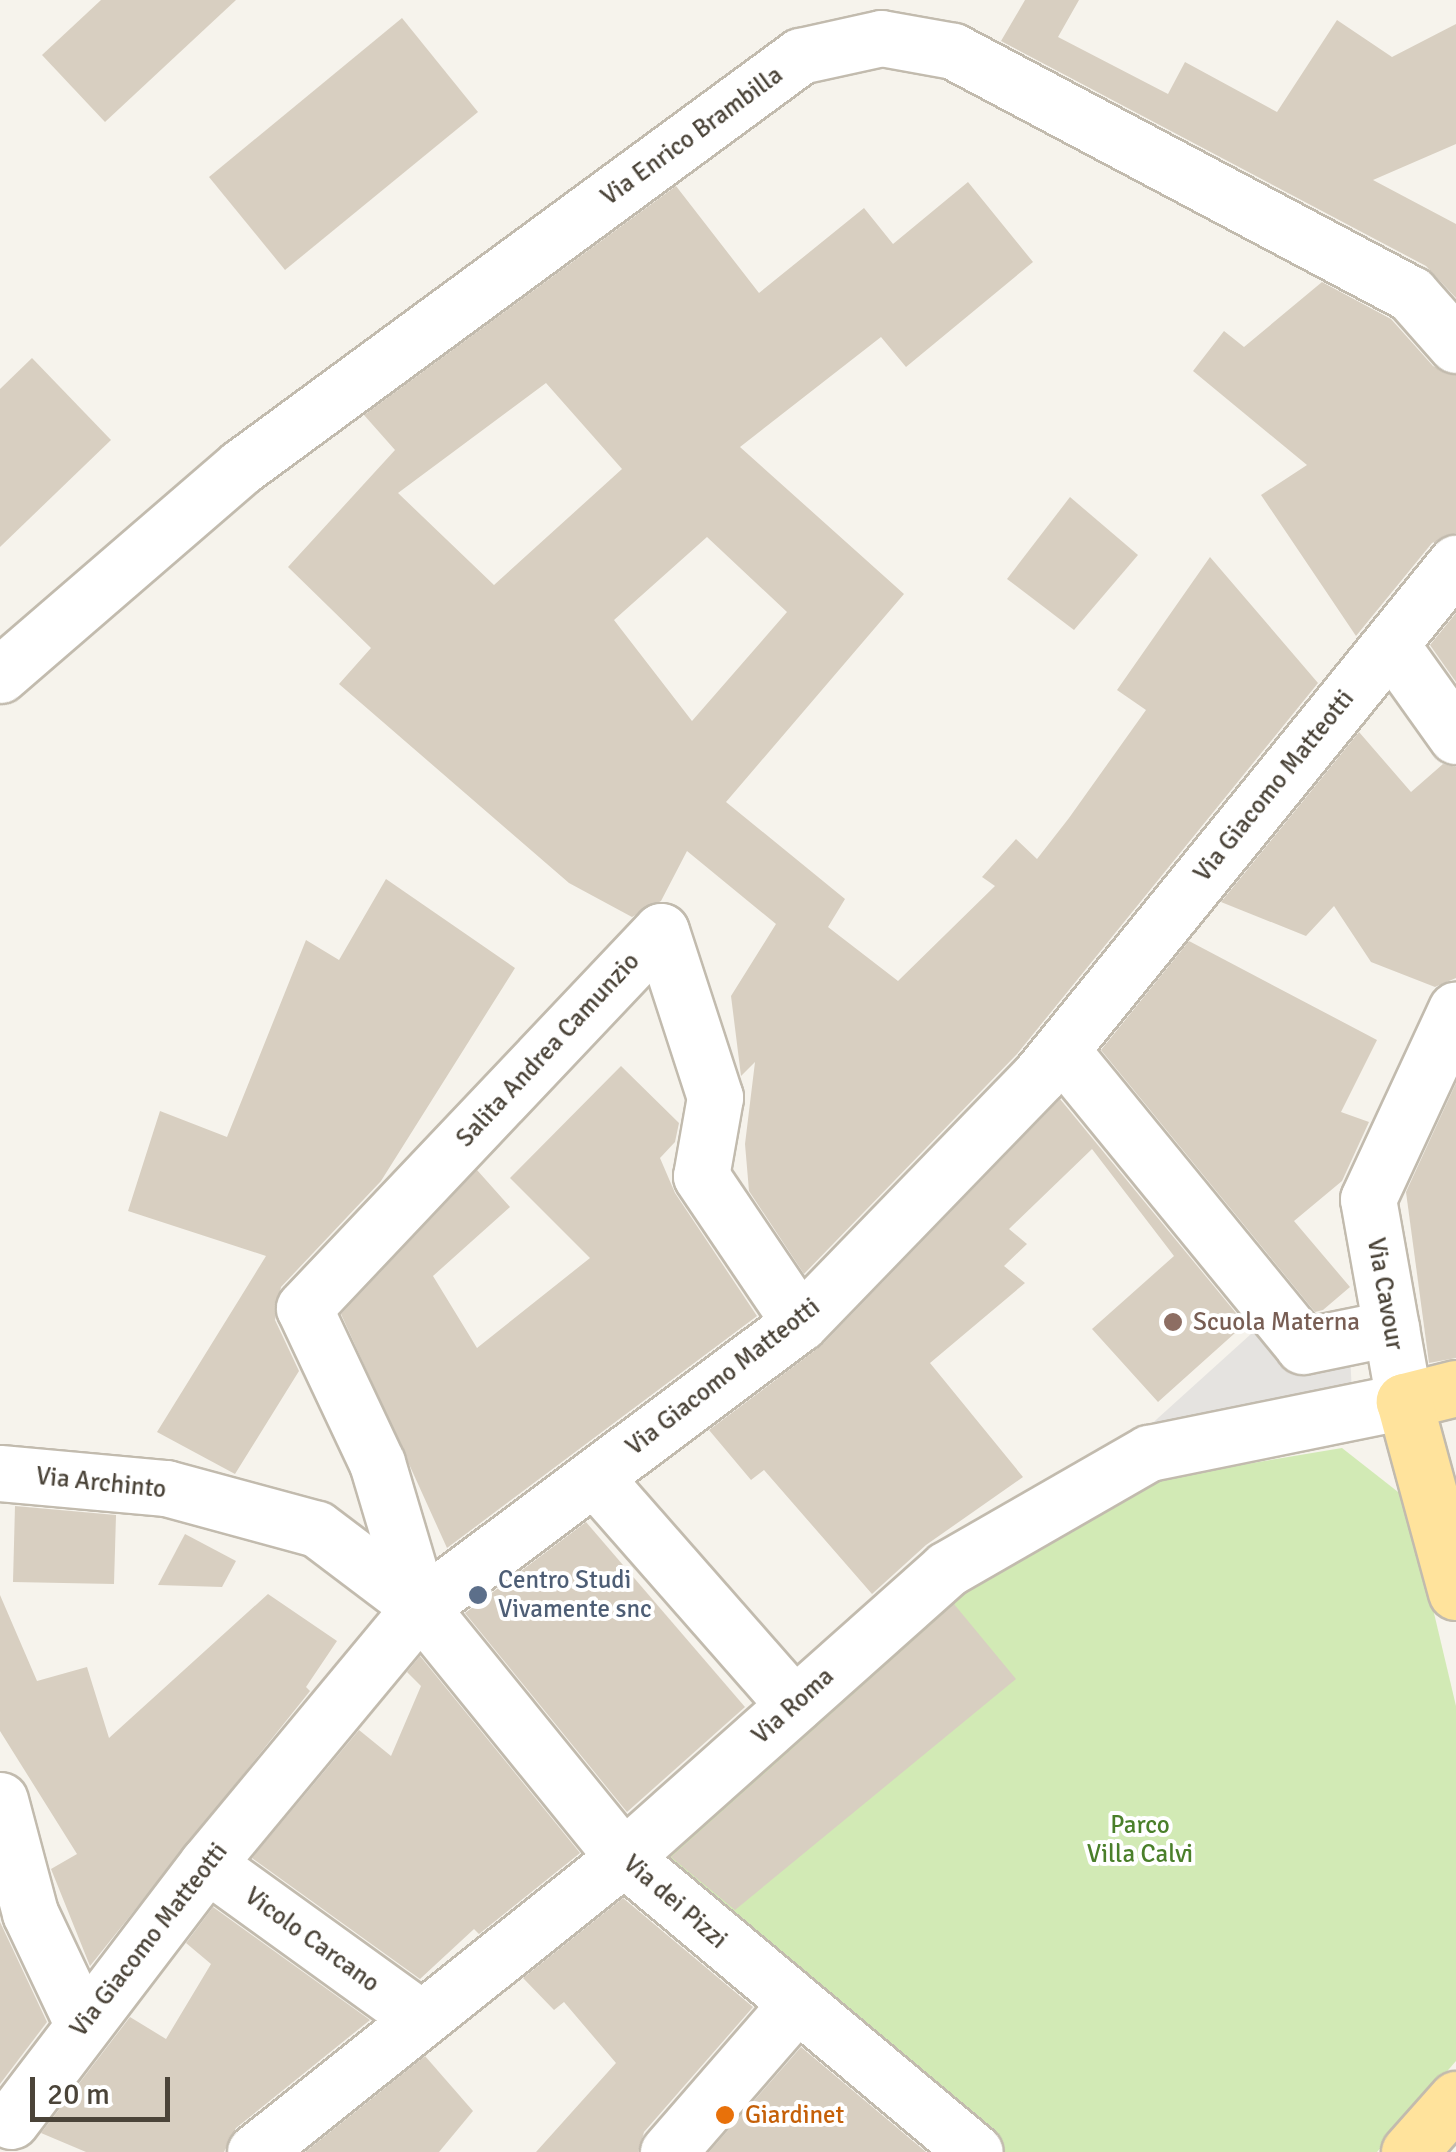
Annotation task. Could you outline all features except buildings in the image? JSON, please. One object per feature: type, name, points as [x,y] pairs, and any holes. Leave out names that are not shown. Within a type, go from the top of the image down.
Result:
[{"type":"main road","points":[[1404,1401],[1456,1388]]},
{"type":"main road","name":"Via Cavour","points":[[1404,1401],[1456,1592]]},
{"type":"main road","points":[[1408,2152],[1456,2099]]},
{"type":"street","name":"Via Enrico Brambilla","points":[[0,675],[241,467],[800,56],[881,38],[952,52],[1411,294],[1456,345]]},
{"type":"street","name":"Via Giacomo Matteotti","points":[[15,2128],[82,2026],[207,1864],[420,1608],[800,1323],[1061,1050],[1456,563]]},
{"type":"street","points":[[1391,644],[1456,736]]},
{"type":"street","name":"Salita Andrea Camunzio","points":[[420,1608],[377,1463],[304,1308],[661,931],[715,1096],[701,1176],[800,1323]]},
{"type":"street","name":"Via Cavour","points":[[1404,1401],[1368,1199],[1456,1009]]},
{"type":"street","points":[[1061,1050],[1303,1346],[1391,1328]]},
{"type":"street","name":"Via Roma","points":[[255,2152],[418,2016],[623,1858],[947,1569],[1149,1453],[1404,1401]]},
{"type":"street","name":"Via Archinto","points":[[0,1472],[166,1488],[317,1529],[420,1608]]},
{"type":"street","points":[[594,1477],[794,1705]]},
{"type":"street","name":"Via dei Pizzi","points":[[420,1608],[623,1858],[795,2006],[975,2152]]},
{"type":"street","points":[[0,1800],[30,1912],[82,2026]]},
{"type":"street","name":"Vicolo Carcano","points":[[207,1864],[418,2016]]},
{"type":"street","points":[[668,2152],[795,2006]]},
{"type":"green space","name":"Parco Villa Calvi","points":[[1342,1448],[1407,1499],[1456,1706],[1456,2061],[1377,2152],[990,2152],[634,1847],[951,1587],[1144,1481]]},
{"type":"shaded area","points":[[1251,1334],[1349,1335],[1352,1393],[1126,1447]]},
{"type":"place","name":"Scuola Materna","points":[[1173,1322]]},
{"type":"place","name":"Centro Studi Vivamente snc","points":[[478,1595]]},
{"type":"place","name":"Giardinet","points":[[725,2115]]}]
